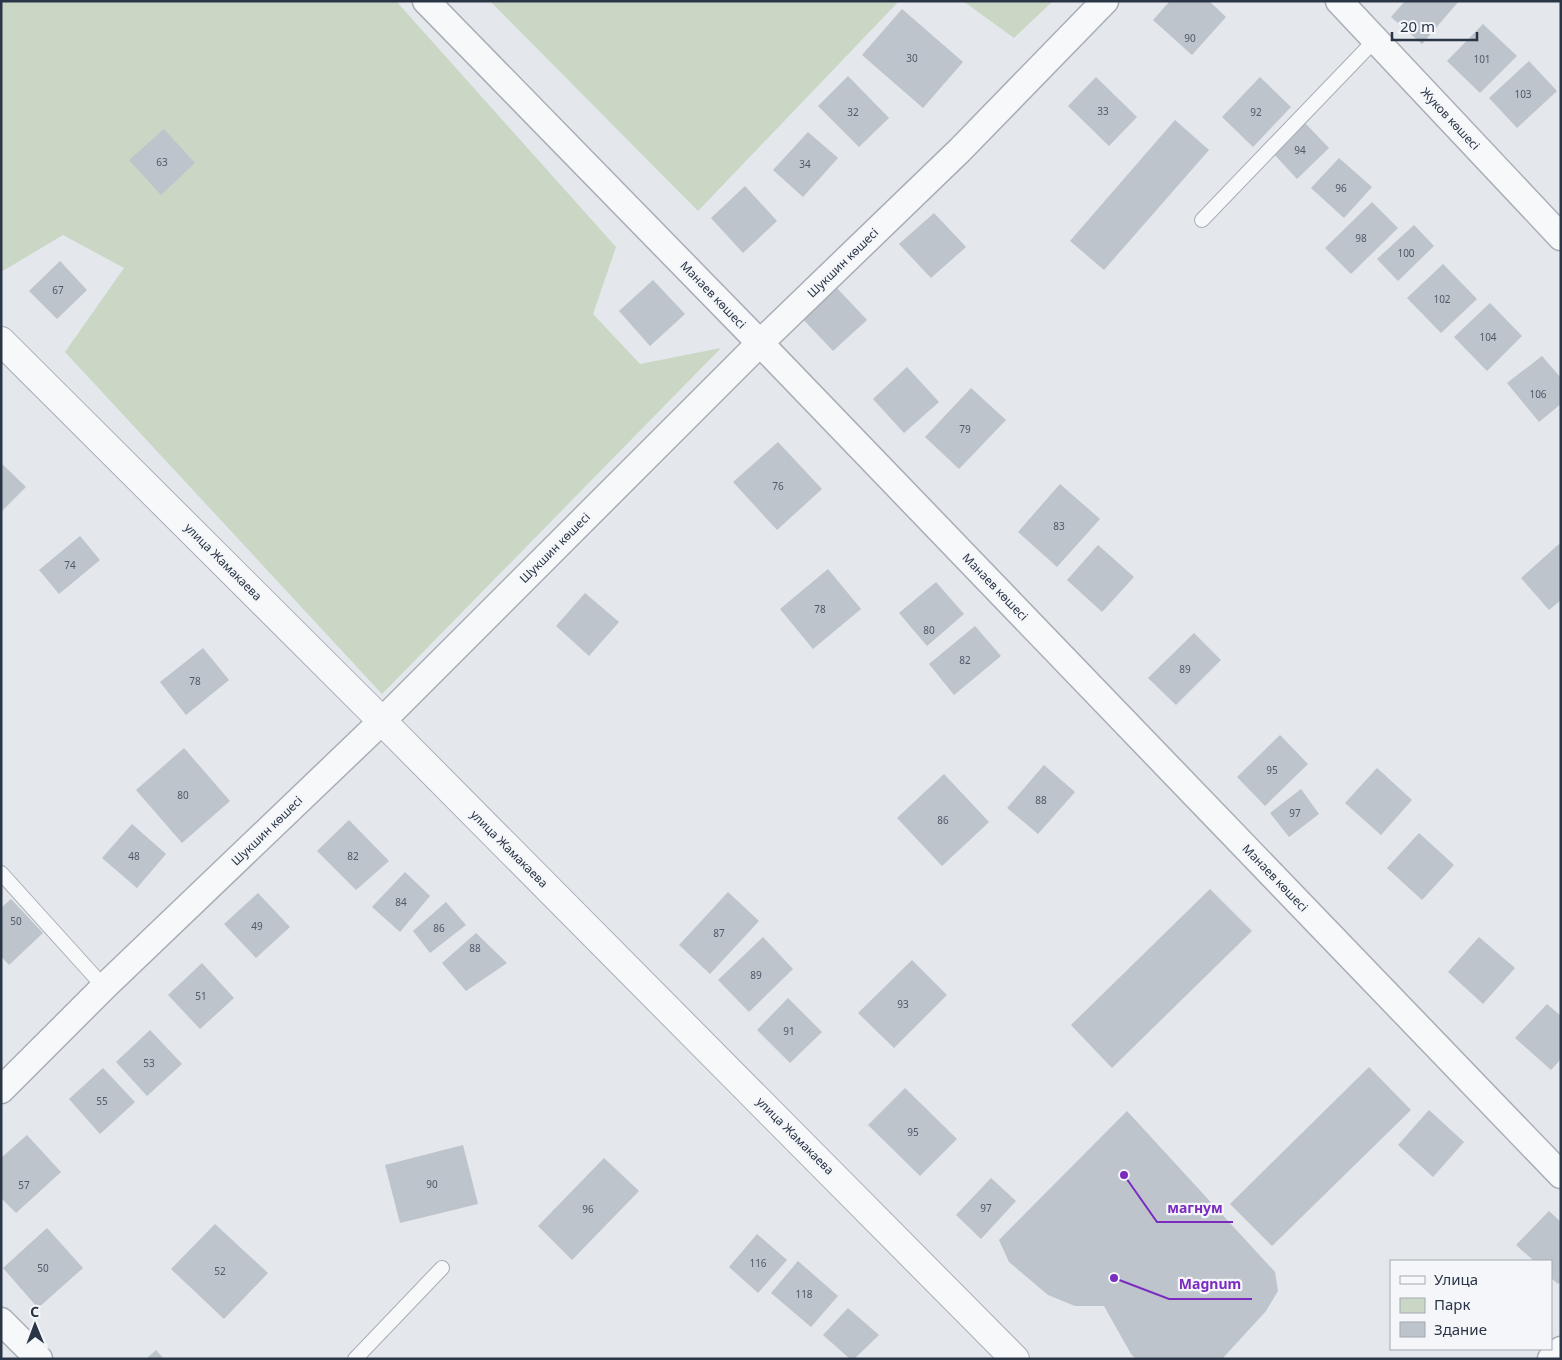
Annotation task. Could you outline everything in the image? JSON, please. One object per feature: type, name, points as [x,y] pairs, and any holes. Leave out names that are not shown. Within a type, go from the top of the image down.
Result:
[{"type":"street","name":"Манаев көшесі","points":[[426,1],[760,343],[1561,1175]]},
{"type":"street","name":"Шукшин көшесі","points":[[1,1090],[104,987],[382,721],[760,343],[960,150],[1105,1]]},
{"type":"street","name":"Жуков көшесі","points":[[1339,1],[1561,237]]},
{"type":"street","name":"улица Жамакаева","points":[[1,341],[382,721],[1015,1359]]},
{"type":"street","points":[[1,1321],[39,1359]]},
{"type":"street","points":[[1551,1359],[1561,1350]]},
{"type":"lane","points":[[1202,220],[1375,40]]},
{"type":"lane","points":[[1,873],[104,987]]},
{"type":"lane","points":[[355,1359],[442,1268]]},
{"type":"green space","points":[[1,1],[396,1],[616,247],[593,314],[640,364],[721,348],[382,694],[65,352],[124,268],[63,235],[1,272]]},
{"type":"green space","points":[[490,1],[899,1],[698,211]]},
{"type":"green space","points":[[963,1],[1053,1],[1014,38]]},
{"type":"building","points":[[1170,1],[1209,1],[1226,17],[1192,55],[1153,20]]},
{"type":"building","points":[[1405,1],[1459,1],[1422,44],[1391,17]]},
{"type":"building","points":[[902,9],[963,62],[923,108],[862,55]]},
{"type":"building","points":[[1483,24],[1517,56],[1480,93],[1447,61]]},
{"type":"building","points":[[1529,61],[1557,91],[1517,128],[1489,98]]},
{"type":"building","points":[[848,76],[889,118],[859,147],[818,106]]},
{"type":"building","points":[[1096,77],[1137,117],[1109,146],[1068,106]]},
{"type":"building","points":[[1260,77],[1291,107],[1253,147],[1222,117]]},
{"type":"building","points":[[1175,120],[1209,150],[1104,270],[1070,241]]},
{"type":"building","points":[[1304,122],[1329,148],[1297,179],[1272,152]]},
{"type":"building","points":[[164,129],[195,163],[161,195],[129,160]]},
{"type":"building","points":[[808,132],[838,158],[803,197],[773,170]]},
{"type":"building","points":[[1339,158],[1372,187],[1344,218],[1311,188]]},
{"type":"building","points":[[745,186],[777,221],[743,253],[711,218]]},
{"type":"building","points":[[1372,202],[1398,228],[1351,274],[1325,248]]},
{"type":"building","points":[[934,213],[966,247],[931,278],[899,244]]},
{"type":"building","points":[[1414,225],[1434,246],[1398,281],[1377,259]]},
{"type":"building","points":[[60,261],[87,290],[57,319],[29,291]]},
{"type":"building","points":[[1443,264],[1477,299],[1441,333],[1407,298]]},
{"type":"building","points":[[653,280],[685,314],[650,346],[619,311]]},
{"type":"building","points":[[835,286],[867,320],[833,351],[801,317]]},
{"type":"building","points":[[1490,303],[1522,336],[1487,371],[1454,337]]},
{"type":"building","points":[[1542,356],[1561,378],[1561,404],[1539,422],[1507,383]]},
{"type":"building","points":[[907,367],[939,402],[904,433],[873,399]]},
{"type":"building","points":[[971,388],[1006,420],[959,469],[925,437]]},
{"type":"building","points":[[778,442],[822,489],[777,530],[733,482]]},
{"type":"building","points":[[1,463],[26,487],[1,512]]},
{"type":"building","points":[[1060,484],[1100,519],[1057,567],[1018,532]]},
{"type":"building","points":[[80,536],[100,560],[59,594],[39,570]]},
{"type":"building","points":[[1559,544],[1561,546],[1561,600],[1549,610],[1521,578]]},
{"type":"building","points":[[1098,545],[1134,577],[1102,612],[1067,580]]},
{"type":"building","points":[[828,569],[861,609],[813,649],[780,609]]},
{"type":"building","points":[[936,582],[964,614],[927,646],[899,613]]},
{"type":"building","points":[[585,593],[619,622],[589,656],[556,626]]},
{"type":"building","points":[[975,626],[1001,656],[954,695],[929,664]]},
{"type":"building","points":[[1194,633],[1221,660],[1176,705],[1148,678]]},
{"type":"building","points":[[203,648],[229,680],[186,715],[160,682]]},
{"type":"building","points":[[1280,735],[1308,764],[1265,806],[1237,777]]},
{"type":"building","points":[[184,748],[230,801],[182,843],[136,790]]},
{"type":"building","points":[[1044,765],[1075,792],[1038,834],[1007,808]]},
{"type":"building","points":[[1377,768],[1412,800],[1381,835],[1345,803]]},
{"type":"building","points":[[944,774],[989,822],[942,866],[897,818]]},
{"type":"building","points":[[1301,789],[1319,814],[1289,837],[1270,813]]},
{"type":"building","points":[[349,820],[389,861],[356,890],[317,851]]},
{"type":"building","points":[[132,824],[166,854],[137,888],[102,858]]},
{"type":"building","points":[[1419,833],[1454,865],[1422,900],[1387,868]]},
{"type":"building","points":[[405,872],[430,896],[400,932],[372,907]]},
{"type":"building","points":[[1210,889],[1252,931],[1112,1068],[1071,1025]]},
{"type":"building","points":[[728,892],[759,921],[710,974],[679,945]]},
{"type":"building","points":[[258,893],[290,927],[256,958],[224,924]]},
{"type":"building","points":[[11,899],[43,933],[9,965],[1,956],[1,908]]},
{"type":"building","points":[[446,902],[466,925],[430,953],[413,931]]},
{"type":"building","points":[[476,933],[507,963],[466,991],[442,963]]},
{"type":"building","points":[[763,937],[793,969],[749,1012],[718,980]]},
{"type":"building","points":[[1479,937],[1515,968],[1483,1004],[1448,972]]},
{"type":"building","points":[[912,960],[947,995],[894,1048],[858,1013]]},
{"type":"building","points":[[202,963],[234,998],[200,1029],[168,995]]},
{"type":"building","points":[[788,998],[822,1032],[790,1063],[757,1030]]},
{"type":"building","points":[[1547,1004],[1561,1016],[1561,1059],[1551,1070],[1515,1038]]},
{"type":"building","points":[[150,1030],[182,1064],[147,1096],[116,1062]]},
{"type":"building","points":[[1369,1067],[1411,1110],[1272,1246],[1230,1204]]},
{"type":"building","points":[[103,1068],[135,1102],[100,1134],[69,1099]]},
{"type":"building","points":[[905,1088],[957,1139],[920,1176],[868,1125]]},
{"type":"building","points":[[1429,1110],[1464,1142],[1433,1177],[1398,1145]]},
{"type":"building","points":[[1127,1111],[1275,1272],[1278,1291],[1266,1311],[1222,1359],[1136,1359],[1131,1354],[1104,1306],[1075,1306],[1048,1295],[1009,1262],[999,1240]]},
{"type":"building","points":[[27,1135],[61,1172],[16,1213],[1,1198],[1,1158]]},
{"type":"building","points":[[463,1145],[478,1204],[400,1223],[385,1165]]},
{"type":"building","points":[[604,1158],[639,1191],[572,1260],[538,1226]]},
{"type":"building","points":[[991,1178],[1016,1201],[981,1239],[956,1215]]},
{"type":"building","points":[[1549,1211],[1561,1222],[1561,1281],[1558,1284],[1552,1279],[1552,1260],[1533,1260],[1516,1245]]},
{"type":"building","points":[[215,1224],[268,1273],[224,1319],[171,1269]]},
{"type":"building","points":[[47,1228],[83,1268],[38,1308],[3,1268]]},
{"type":"building","points":[[757,1234],[787,1260],[758,1293],[729,1267]]},
{"type":"building","points":[[798,1261],[838,1296],[811,1327],[771,1293]]},
{"type":"building","points":[[848,1308],[879,1335],[854,1359],[850,1359],[823,1335]]},
{"type":"building","points":[[156,1350],[164,1359],[146,1359]]},
{"type":"place","name":"магнум","points":[[1124,1175]]},
{"type":"place","name":"Magnum","points":[[1114,1278]]}]
